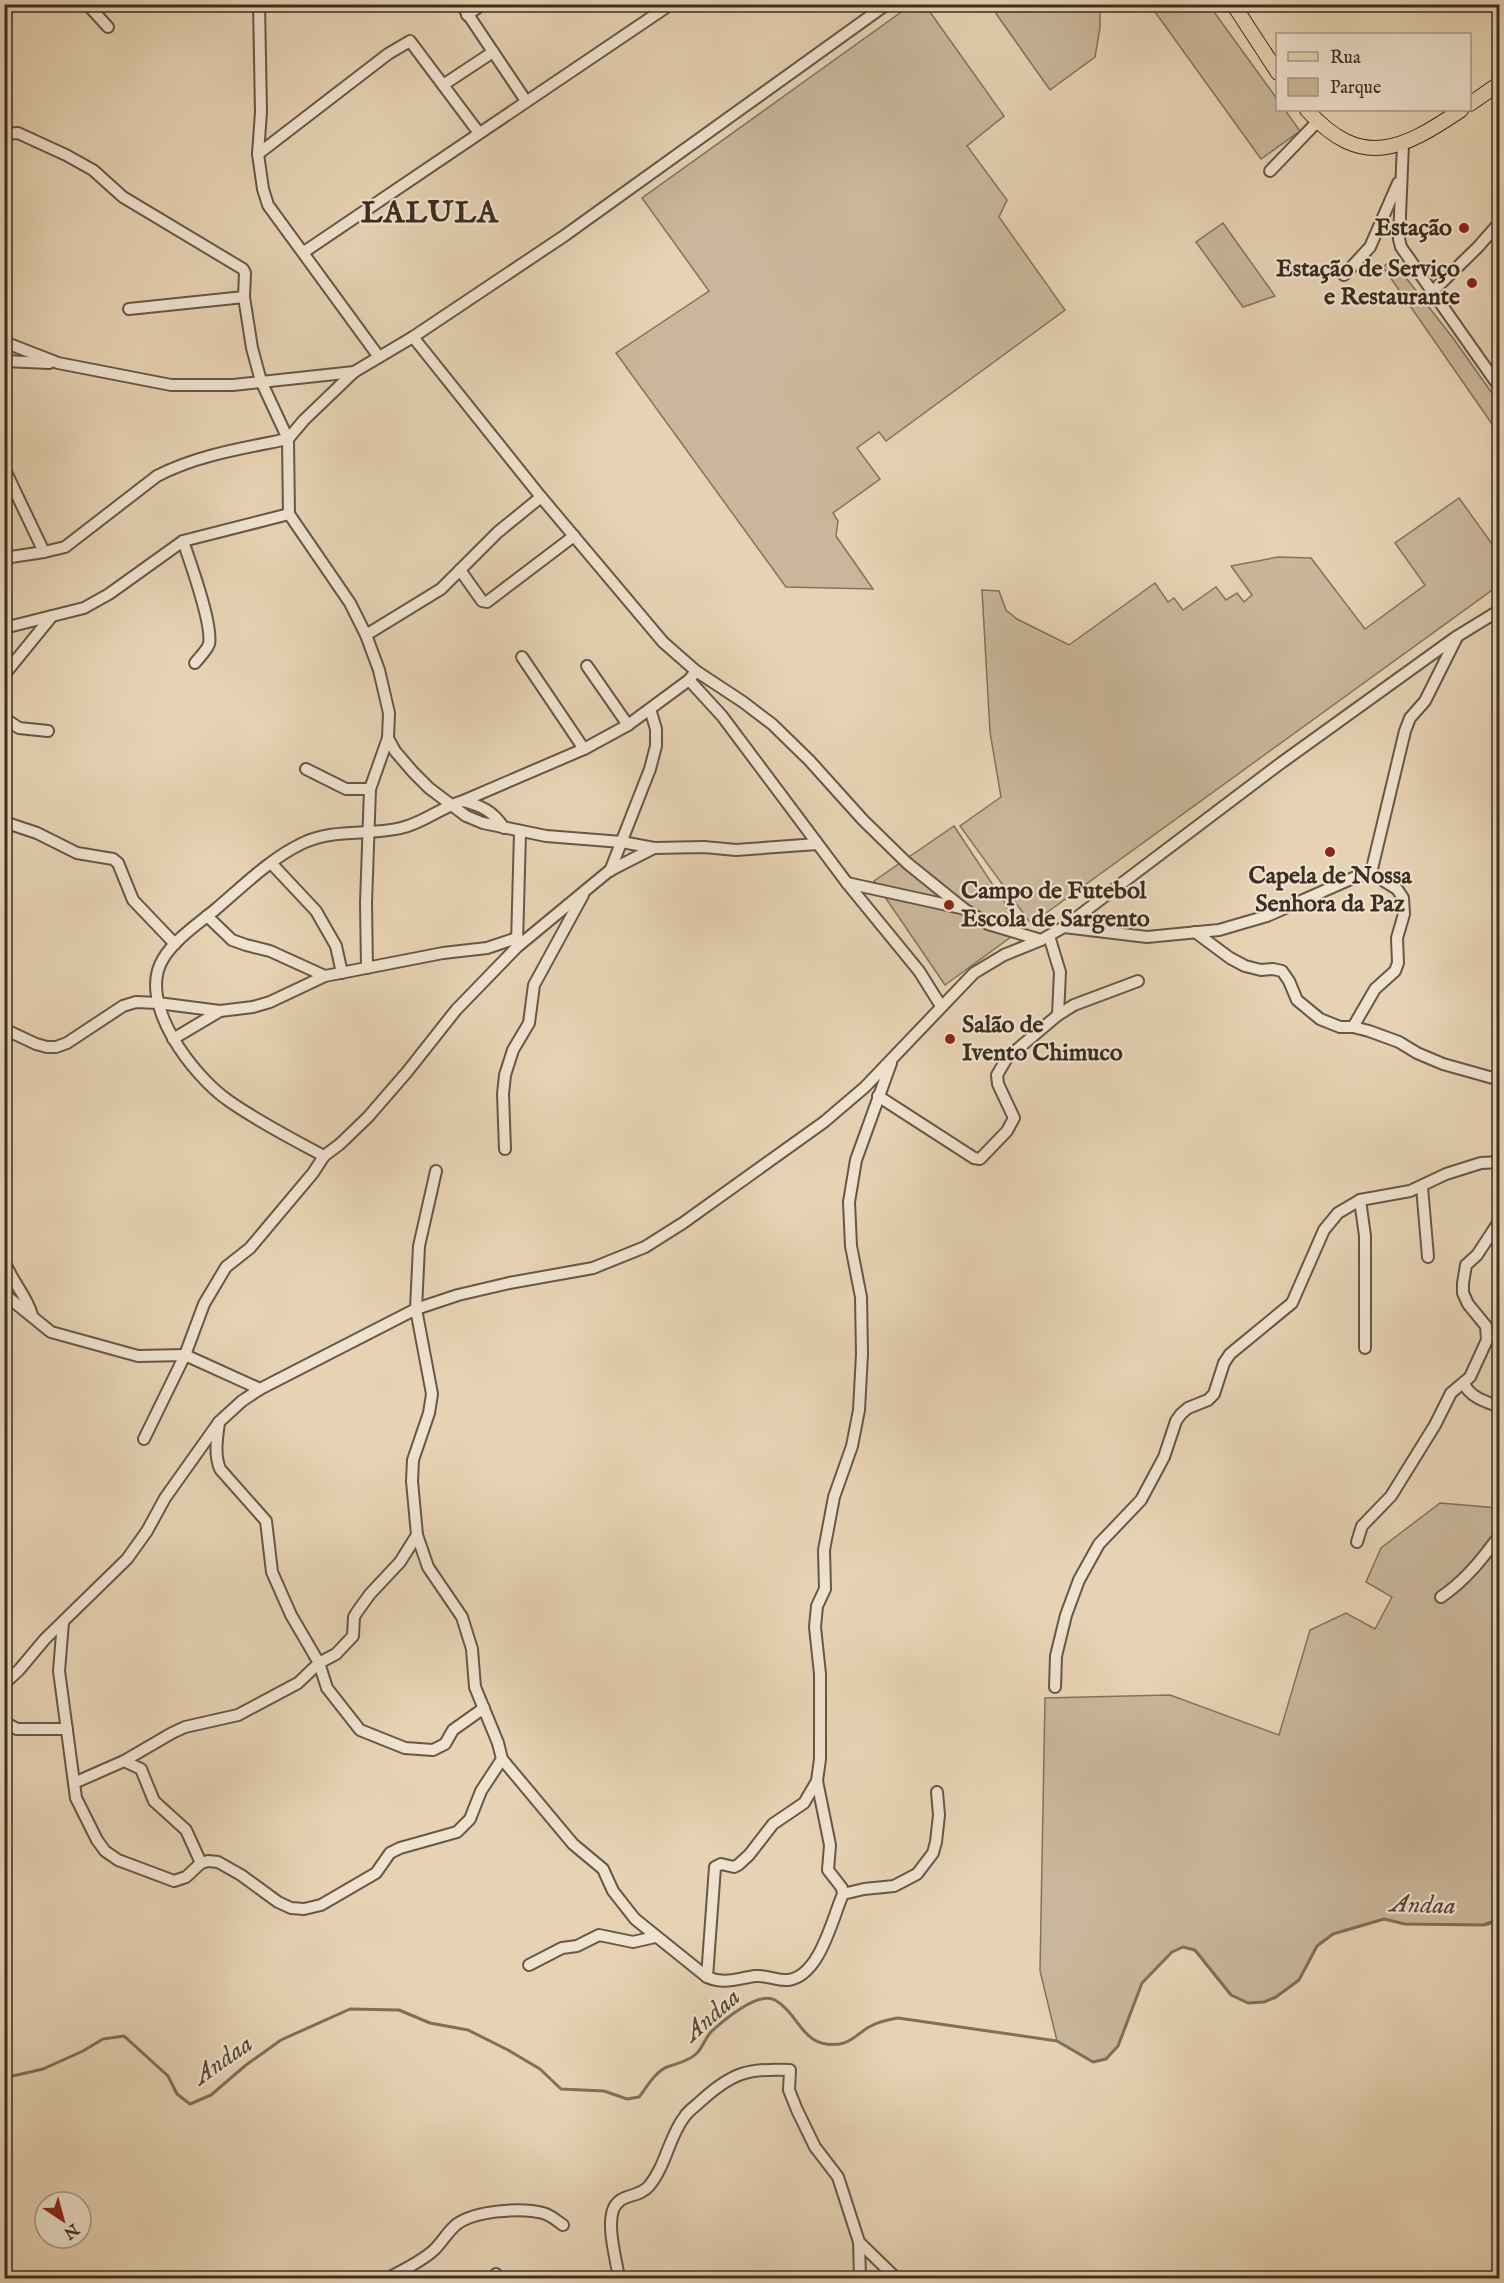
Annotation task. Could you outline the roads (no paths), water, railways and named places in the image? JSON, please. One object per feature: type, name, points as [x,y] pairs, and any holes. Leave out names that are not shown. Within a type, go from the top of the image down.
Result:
[{"type":"main road","points":[[1233,4],[1276,70]]},
{"type":"main road","points":[[1471,103],[1500,83]]},
{"type":"main road","points":[[1309,111],[1337,137],[1380,150],[1403,144],[1425,134],[1460,111]]},
{"type":"street","points":[[4,13],[10,4]]},
{"type":"street","points":[[87,4],[108,27]]},
{"type":"street","points":[[259,4],[261,112],[258,154],[268,206],[379,357]]},
{"type":"street","points":[[483,4],[464,10],[526,101]]},
{"type":"street","points":[[304,252],[671,4]]},
{"type":"street","points":[[4,558],[65,547],[166,471],[220,452],[288,440],[304,420],[354,372],[413,337],[564,236],[887,4]]},
{"type":"street","points":[[258,154],[405,42],[410,41],[478,133]]},
{"type":"street","points":[[444,85],[493,52]]},
{"type":"street","points":[[1270,171],[1318,121]]},
{"type":"street","points":[[4,134],[18,134],[66,154],[93,170],[123,197],[243,269],[245,273],[244,297],[252,348],[261,381],[288,440],[289,514],[350,603],[366,635],[379,670],[388,713],[388,738],[370,789],[367,968]]},
{"type":"street","points":[[1403,144],[1399,239],[1401,247],[1500,388]]},
{"type":"street","points":[[1344,275],[1370,248],[1403,170]]},
{"type":"street","points":[[1432,292],[1500,222]]},
{"type":"street","points":[[129,309],[244,297]]},
{"type":"street","points":[[413,337],[541,497],[693,676],[783,801],[920,971],[941,1006]]},
{"type":"street","points":[[4,342],[58,363]]},
{"type":"street","points":[[4,361],[58,363],[171,385],[233,385],[354,372]]},
{"type":"street","points":[[4,468],[44,552]]},
{"type":"street","points":[[366,635],[441,589],[498,531],[541,497]]},
{"type":"street","points":[[4,628],[84,608],[109,594],[183,541],[289,514]]},
{"type":"street","points":[[460,570],[482,601],[487,602],[574,536]]},
{"type":"street","points":[[183,541],[204,608],[208,630],[208,644],[195,663]]},
{"type":"street","points":[[4,1684],[45,1639],[127,1559],[147,1531],[165,1498],[219,1422],[242,1401],[260,1389],[416,1309],[458,1295],[508,1283],[593,1268],[645,1247],[824,1122],[894,1058],[974,973],[1004,955],[1045,938],[1064,927],[1281,762],[1456,637],[1500,610]]},
{"type":"street","points":[[4,675],[52,616]]},
{"type":"street","points":[[1371,873],[1405,731],[1410,718],[1425,701],[1456,637]]},
{"type":"street","points":[[522,657],[584,749]]},
{"type":"street","points":[[587,666],[628,726]]},
{"type":"street","points":[[324,1156],[229,1101],[206,1083],[174,1039],[158,1003],[157,975],[162,960],[175,944],[207,916],[271,863],[302,843],[331,833],[402,828],[426,819],[450,804],[463,801],[584,749],[628,726],[693,676]]},
{"type":"street","points":[[693,676],[743,702],[772,724],[907,863],[963,909],[988,924],[1045,938]]},
{"type":"street","points":[[609,871],[650,769],[656,746],[656,729],[650,710]]},
{"type":"street","points":[[4,718],[19,728],[48,731]]},
{"type":"street","points":[[388,738],[395,751],[413,772],[466,816],[520,832],[622,842],[654,848],[704,847],[736,850],[818,844]]},
{"type":"street","points":[[306,770],[346,789],[370,789]]},
{"type":"street","points":[[463,801],[482,806],[491,812],[504,828]]},
{"type":"street","points":[[4,822],[38,833],[77,853],[113,859],[118,863],[133,900],[175,944]]},
{"type":"street","points":[[517,943],[520,832]]},
{"type":"street","points":[[144,1438],[185,1355],[204,1304],[226,1267],[250,1248],[313,1173],[324,1156],[368,1117],[456,1010],[517,943],[609,871],[654,848]]},
{"type":"street","points":[[271,863],[316,911],[336,946],[342,973]]},
{"type":"street","points":[[1064,927],[1147,937],[1219,930],[1267,916],[1360,875],[1371,873],[1397,889],[1403,898],[1404,914],[1397,938],[1398,963],[1395,971],[1375,989],[1353,1027]]},
{"type":"street","points":[[847,883],[963,909]]},
{"type":"street","points":[[505,1149],[504,1082],[513,1050],[529,1023],[534,985],[566,923],[589,886]]},
{"type":"street","points":[[207,916],[232,940],[270,951],[326,976]]},
{"type":"street","points":[[1195,932],[1230,958],[1245,966],[1281,971],[1302,1006],[1320,1019],[1340,1027],[1353,1027],[1399,1042],[1443,1064],[1500,1080]]},
{"type":"street","points":[[1045,938],[1060,972],[1058,1015]]},
{"type":"street","points":[[4,1029],[36,1044],[56,1047],[67,1043],[123,1006],[136,1002],[220,1011],[253,1007],[270,1002],[326,976],[443,953],[517,943]]},
{"type":"street","points":[[878,1096],[974,1158],[980,1159],[1007,1131],[1014,1118],[998,1084],[997,1075],[1008,1058],[1058,1015],[1074,1005],[1138,981]]},
{"type":"street","points":[[174,1039],[220,1011]]},
{"type":"street","points":[[436,1171],[419,1246],[416,1309],[432,1394],[429,1413],[413,1460],[412,1481],[417,1534],[428,1567],[462,1617],[472,1649],[475,1687],[498,1743],[502,1760],[573,1844],[603,1869],[623,1906],[655,1937],[707,1977],[720,1982],[762,1976],[792,1979],[805,1973],[816,1961],[843,1894],[842,1888],[828,1870],[830,1845],[817,1781],[820,1759],[820,1674],[815,1627],[817,1606],[825,1589],[824,1550],[834,1497],[852,1446],[859,1410],[862,1354],[861,1297],[851,1246],[849,1202],[856,1160],[894,1058]]},
{"type":"street","points":[[1055,1687],[1056,1656],[1066,1615],[1079,1580],[1099,1544],[1141,1500],[1164,1457],[1176,1421],[1181,1414],[1188,1408],[1208,1400],[1214,1394],[1224,1363],[1230,1354],[1292,1303],[1324,1230],[1338,1213],[1360,1200],[1410,1191],[1446,1174],[1481,1163],[1500,1162]]},
{"type":"street","points":[[1422,1186],[1428,1257]]},
{"type":"street","points":[[1360,1200],[1365,1236],[1365,1348]]},
{"type":"street","points":[[1357,1542],[1362,1526],[1391,1496],[1435,1425],[1451,1393],[1470,1377],[1487,1340],[1486,1326],[1468,1304],[1463,1293],[1464,1270],[1482,1249],[1500,1220]]},
{"type":"street","points":[[4,1260],[27,1299],[32,1315]]},
{"type":"street","points":[[4,1294],[51,1332],[138,1356],[185,1355],[260,1389]]},
{"type":"street","points":[[1464,1383],[1468,1391],[1475,1396],[1500,1407]]},
{"type":"street","points":[[219,1422],[216,1460],[220,1469],[266,1521],[272,1572],[291,1615],[319,1663],[327,1688],[360,1730],[405,1749],[437,1749],[445,1744],[453,1730],[484,1708]]},
{"type":"street","points":[[74,1784],[124,1761],[171,1733],[185,1727],[238,1715],[268,1701],[297,1683],[319,1663],[336,1654],[353,1636],[354,1617],[357,1612],[370,1594],[400,1562],[417,1534]]},
{"type":"street","points":[[1441,1597],[1458,1586],[1477,1567],[1500,1535]]},
{"type":"street","points":[[63,1622],[59,1671],[76,1798],[105,1851],[118,1860],[174,1881],[186,1877],[201,1863],[218,1862],[241,1875],[278,1902],[291,1908],[304,1909],[321,1905],[376,1873],[390,1853],[457,1832],[470,1819],[481,1791],[502,1760]]},
{"type":"street","points":[[4,1722],[17,1729],[67,1729]]},
{"type":"street","points":[[124,1761],[141,1768],[153,1801],[186,1830],[201,1863]]},
{"type":"street","points":[[707,1977],[715,1867],[721,1864],[734,1867],[738,1865],[749,1855],[773,1824],[804,1803],[817,1781]]},
{"type":"street","points":[[843,1894],[894,1886],[917,1874],[933,1853],[936,1842],[939,1815],[937,1792]]},
{"type":"street","points":[[528,1965],[562,1948],[577,1946],[599,1935],[633,1942],[655,1937]]},
{"type":"street","points":[[619,2278],[610,2221],[618,2201],[626,2196],[642,2192],[652,2183],[685,2116],[714,2090],[738,2073],[760,2069],[790,2070],[789,2090],[797,2110],[815,2147],[838,2177],[860,2241],[860,2278]]},
{"type":"street","points":[[388,2278],[431,2252],[458,2223],[468,2218],[501,2211],[537,2212],[546,2214],[563,2225]]},
{"type":"street","points":[[860,2241],[897,2278]]},
{"type":"waterway","name":"Andaa","points":[[4,2078],[43,2069],[103,2039],[124,2036],[168,2076],[177,2094],[190,2104],[211,2095],[246,2065],[281,2040],[350,2009],[399,2010],[430,2023],[468,2030],[540,2069],[561,2089],[604,2091],[627,2099],[639,2097],[663,2069],[686,2061],[696,2054],[710,2033],[733,2014],[751,2003],[768,1998],[784,2006],[809,2036],[827,2044],[845,2043],[874,2024],[898,2018],[1057,2041],[1093,2062],[1106,2059],[1118,2046],[1142,1983],[1172,1952],[1183,1947],[1195,1950],[1231,1995],[1248,2003],[1264,2002],[1276,1997],[1299,1980],[1317,1946],[1333,1934],[1384,1919],[1405,1924],[1483,1925],[1500,1919]]},
{"type":"place","name":"Estação","points":[[1464,228]]},
{"type":"place","name":"Estação de Serviço e Restaurante","points":[[1472,283]]},
{"type":"place","name":"Capela de Nossa Senhora da Paz","points":[[1330,852]]},
{"type":"place","name":"Campo de Futebol Escola de Sargento","points":[[949,905]]},
{"type":"place","name":"Salão de Ivento Chimuco","points":[[950,1039]]},
{"type":"district","name":"LALULA","points":[[430,214]]}]
